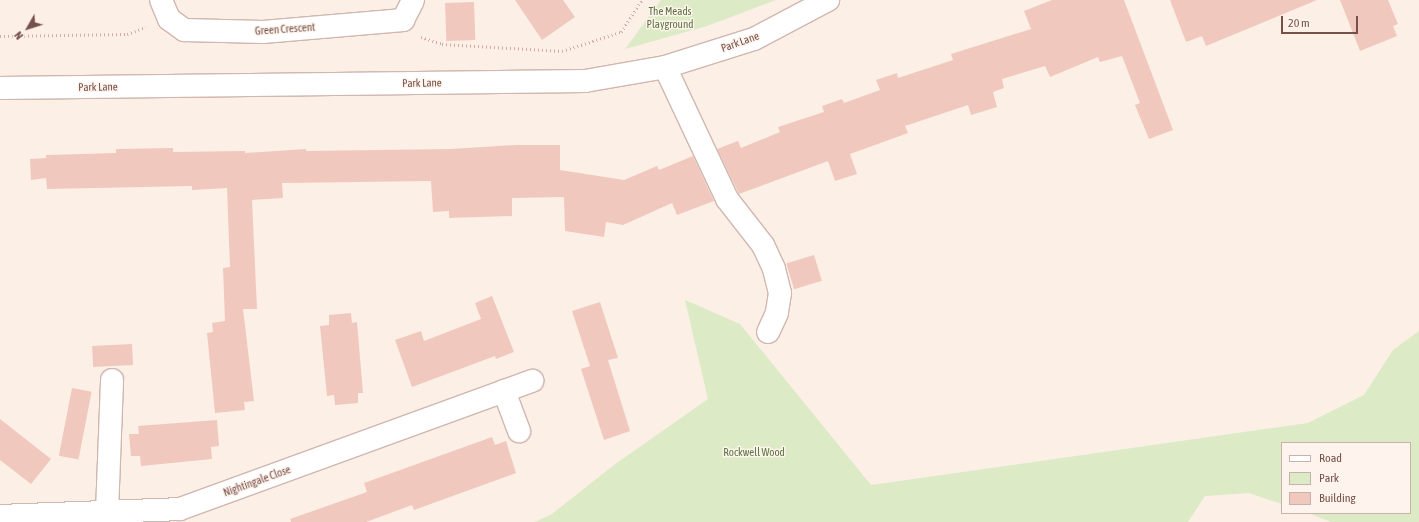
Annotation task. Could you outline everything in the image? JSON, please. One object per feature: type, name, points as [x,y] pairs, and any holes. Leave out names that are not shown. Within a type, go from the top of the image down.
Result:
[{"type":"street","points":[[403,20],[413,0]]},
{"type":"street","name":"Park Lane","points":[[0,88],[585,80],[665,67],[754,39],[828,0]]},
{"type":"street","name":"Green Crescent","points":[[165,10],[184,30],[263,32],[403,20]]},
{"type":"street","points":[[665,67],[728,199],[763,245],[774,269],[780,293],[777,312],[768,332]]},
{"type":"street","points":[[107,512],[112,380]]},
{"type":"street","name":"Nightingale Close","points":[[0,516],[107,512],[181,515],[532,380]]},
{"type":"street","points":[[504,391],[519,431]]},
{"type":"path","points":[[403,20],[422,38],[442,44],[562,51],[621,32],[642,0]]},
{"type":"path","points":[[0,36],[127,34],[165,10]]},
{"type":"green space","name":"The Meads Playground","points":[[661,0],[776,0],[707,26],[625,49]]},
{"type":"green space","name":"Rockwell Wood","points":[[685,300],[740,324],[871,485],[1308,423],[1364,395],[1393,350],[1419,331],[1419,522],[1331,522],[1311,514],[1411,514],[1411,442],[1281,442],[1281,504],[1249,493],[1205,496],[1188,522],[535,522],[552,514],[614,465],[708,399]]},
{"type":"building","points":[[515,0],[563,0],[575,17],[542,40]]},
{"type":"building","points":[[1052,0],[1124,0],[1173,130],[1149,139],[1135,105],[1140,103],[1122,56],[1100,62],[1098,57],[1050,77],[1045,66],[1002,79],[1004,88],[993,92],[997,107],[971,115],[968,105],[905,126],[908,133],[850,154],[857,174],[835,181],[828,161],[739,194],[717,149],[738,141],[741,148],[780,132],[778,127],[824,112],[822,106],[842,99],[844,103],[880,90],[876,80],[897,73],[898,78],[953,60],[951,54],[1031,29],[1024,11]]},
{"type":"building","points":[[1170,0],[1317,0],[1206,46],[1202,36],[1186,42]]},
{"type":"building","points":[[1340,0],[1388,0],[1398,24],[1393,26],[1397,36],[1360,51]]},
{"type":"building","points":[[474,2],[475,40],[446,41],[445,3]]},
{"type":"building","points":[[516,145],[560,145],[560,170],[624,180],[657,166],[659,170],[693,156],[714,201],[677,215],[672,203],[623,225],[606,222],[604,237],[565,231],[564,197],[512,198],[512,216],[449,218],[449,211],[433,212],[431,181],[282,183],[283,198],[252,200],[257,309],[243,309],[254,401],[244,402],[245,410],[215,413],[207,333],[213,332],[212,323],[225,321],[223,268],[230,267],[227,188],[192,190],[192,186],[47,189],[46,178],[31,180],[30,159],[46,158],[46,155],[116,153],[116,149],[173,148],[173,152],[245,151],[245,153],[306,149],[306,151],[450,149]]},
{"type":"building","points":[[814,255],[822,281],[794,289],[786,263]]},
{"type":"building","points":[[492,296],[514,352],[496,359],[495,356],[412,387],[395,340],[421,331],[424,341],[481,319],[475,303]]},
{"type":"building","points":[[600,302],[618,358],[608,360],[630,431],[604,440],[581,369],[590,366],[572,311]]},
{"type":"building","points":[[351,313],[352,323],[357,322],[363,393],[358,393],[358,403],[335,405],[334,395],[327,396],[320,326],[329,325],[329,315]]},
{"type":"building","points":[[132,344],[133,365],[93,367],[92,346]]},
{"type":"building","points":[[72,388],[92,392],[78,460],[59,456]]},
{"type":"building","points":[[0,419],[51,459],[31,484],[0,460]]},
{"type":"building","points":[[217,420],[219,446],[211,447],[212,459],[141,466],[140,456],[131,456],[129,434],[139,434],[138,426]]},
{"type":"building","points":[[492,437],[495,445],[506,441],[516,473],[414,510],[412,505],[366,522],[291,522],[290,519],[367,492],[364,483]]}]
